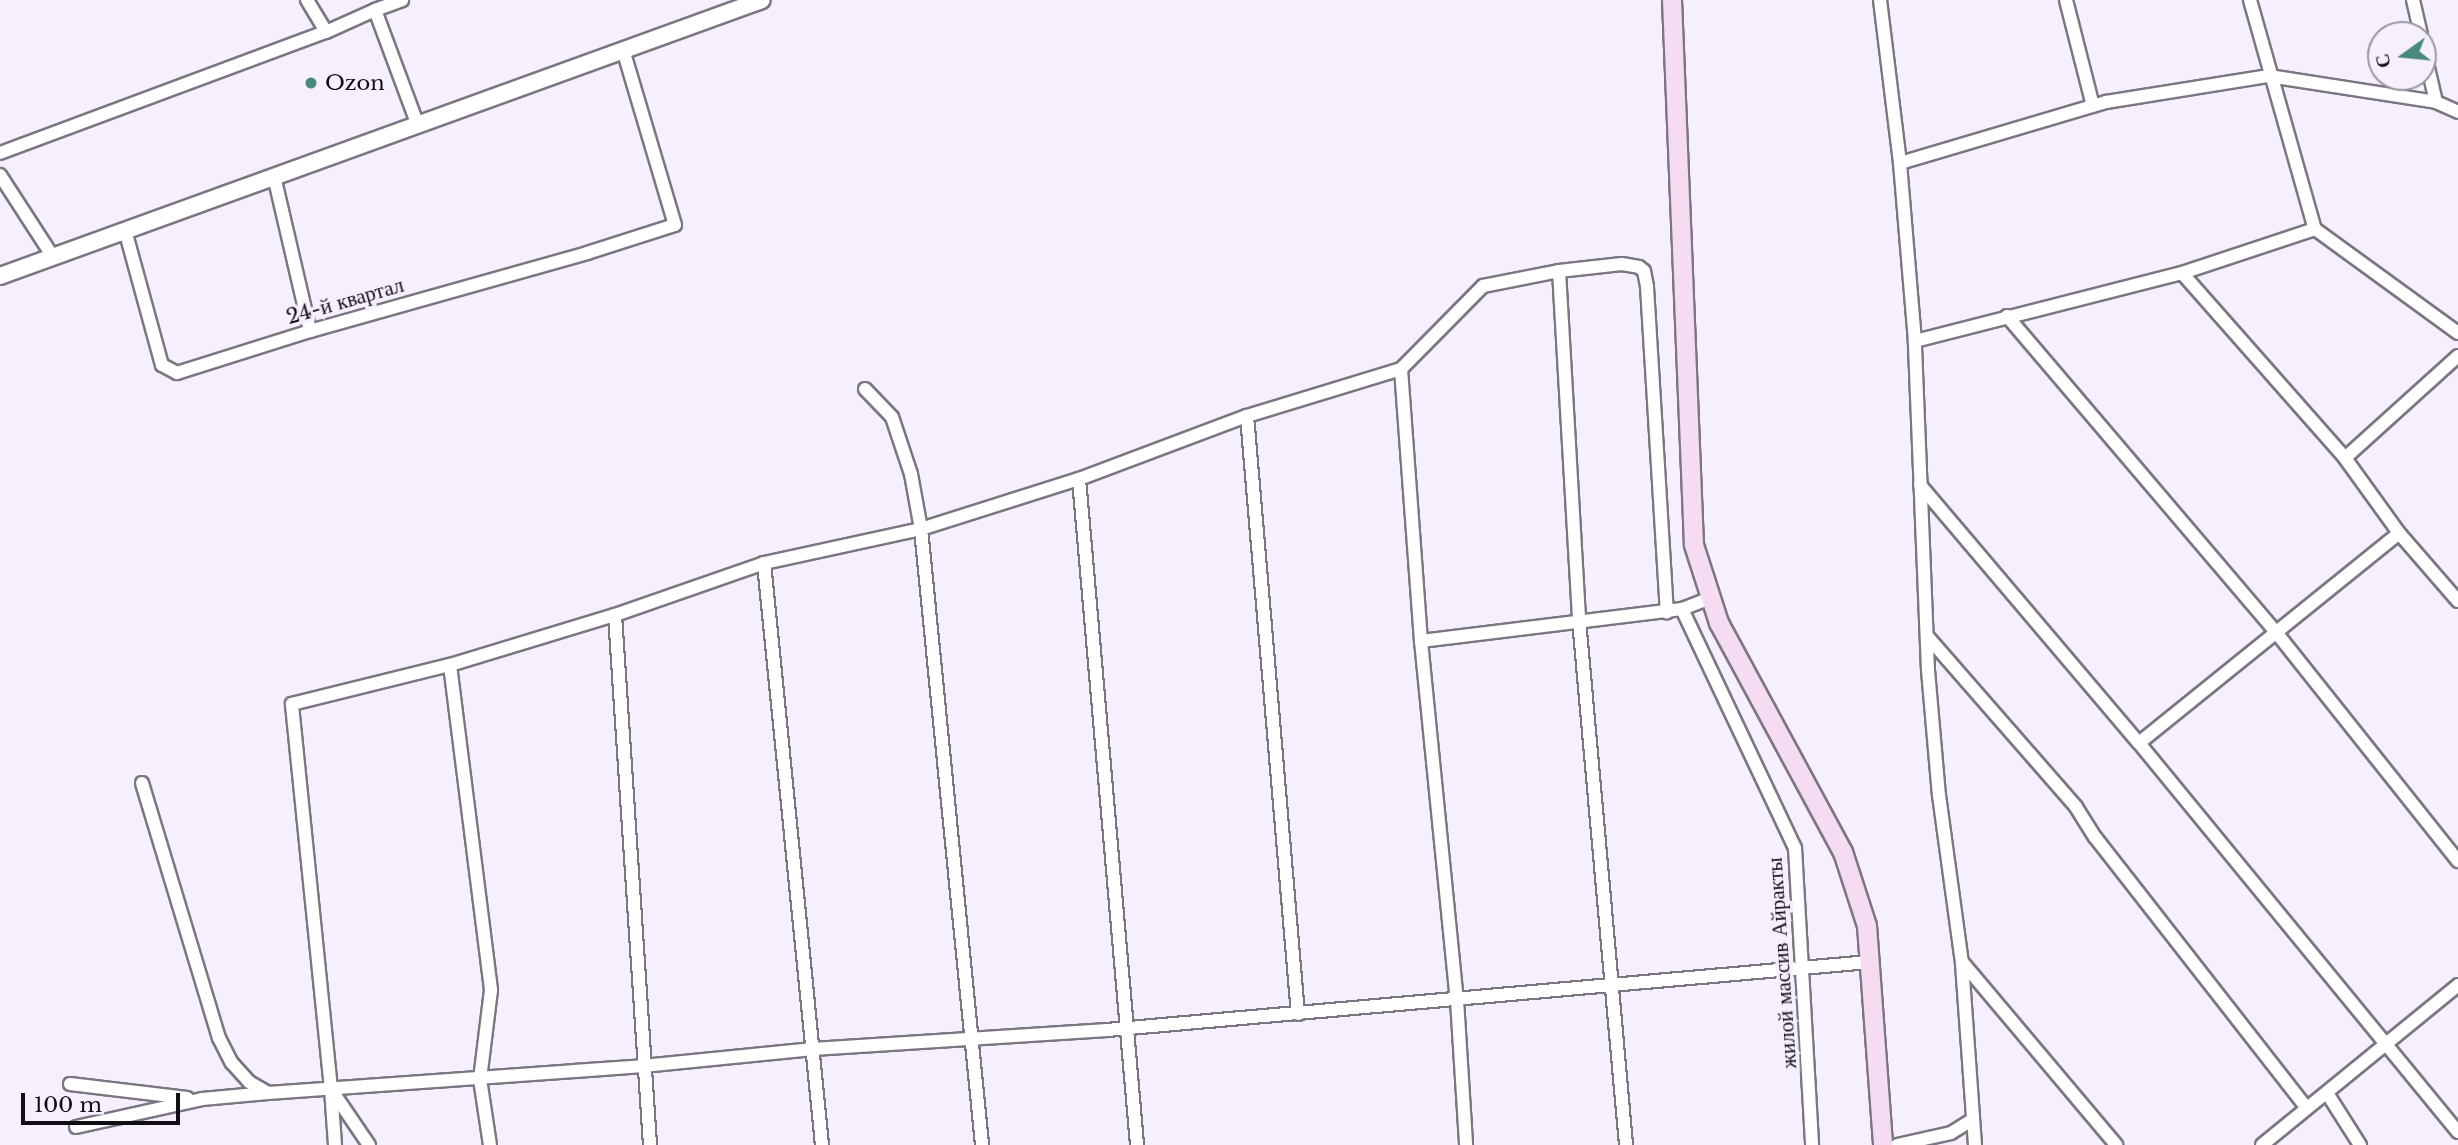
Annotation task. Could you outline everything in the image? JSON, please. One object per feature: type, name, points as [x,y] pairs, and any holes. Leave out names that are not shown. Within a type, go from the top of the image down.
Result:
[{"type":"main road","points":[[1672,0],[1694,545],[1719,623],[1843,852],[1867,926],[1883,1145]]},
{"type":"street","points":[[307,0],[326,32]]},
{"type":"street","points":[[0,153],[326,32],[402,0]]},
{"type":"street","points":[[1880,0],[1900,163],[1915,341],[1927,636],[1939,796],[1962,963],[1975,1145]]},
{"type":"street","points":[[2066,0],[2093,106]]},
{"type":"street","points":[[2250,0],[2269,76],[2315,229],[2458,333]]},
{"type":"street","points":[[2413,0],[2418,21]]},
{"type":"street","points":[[0,276],[752,2]]},
{"type":"street","points":[[375,10],[417,123]]},
{"type":"street","name":"24-й квартал","points":[[125,230],[162,365],[170,372],[177,373],[310,331],[587,253],[675,225],[624,50]]},
{"type":"street","points":[[1900,163],[2093,106],[2269,76],[2436,102],[2458,112]]},
{"type":"street","points":[[2433,91],[2436,102]]},
{"type":"street","points":[[0,175],[53,257]]},
{"type":"street","points":[[274,176],[310,331]]},
{"type":"street","points":[[1915,341],[2182,274],[2315,229]]},
{"type":"street","points":[[335,1145],[292,704],[450,665],[615,615],[764,563],[920,529],[1080,479],[1247,416],[1401,369],[1483,286],[1559,271],[1622,264],[1644,271],[1667,612]]},
{"type":"street","points":[[1559,271],[1579,620],[1626,1145]]},
{"type":"street","points":[[2182,274],[2345,458],[2399,533],[2458,601]]},
{"type":"street","points":[[2007,316],[2275,631],[2458,862]]},
{"type":"street","points":[[2345,458],[2458,356]]},
{"type":"street","points":[[1401,369],[1421,641],[1457,1000],[1466,1145]]},
{"type":"street","points":[[865,388],[892,417],[911,474],[920,529],[982,1145]]},
{"type":"street","points":[[1247,416],[1297,1014]]},
{"type":"street","points":[[1080,479],[1137,1145]]},
{"type":"street","points":[[1920,485],[2139,743],[2458,1132]]},
{"type":"street","points":[[2139,743],[2399,533]]},
{"type":"street","points":[[764,563],[822,1145]]},
{"type":"street","points":[[1421,641],[1579,620],[1682,610],[1711,598]]},
{"type":"street","name":"жилой массив Айракты","points":[[1682,610],[1795,848],[1812,1145]]},
{"type":"street","points":[[615,615],[650,1145]]},
{"type":"street","points":[[1927,636],[2076,807],[2095,836],[2307,1108]]},
{"type":"street","points":[[450,665],[491,990],[480,1079],[490,1145]]},
{"type":"street","points":[[142,783],[219,1038],[232,1063],[249,1082],[268,1093]]},
{"type":"street","points":[[76,1127],[202,1100],[268,1093],[643,1066],[813,1049],[973,1041],[1457,1000],[1869,961]]},
{"type":"street","points":[[1962,963],[2116,1145]]},
{"type":"street","points":[[2262,1145],[2458,985]]},
{"type":"street","points":[[70,1084],[202,1100]]},
{"type":"street","points":[[331,1089],[369,1145]]},
{"type":"street","points":[[2326,1093],[2360,1145]]},
{"type":"street","points":[[1897,1145],[1951,1133],[1967,1126],[1973,1119]]},
{"type":"place","name":"Ozon","points":[[311,83]]}]
